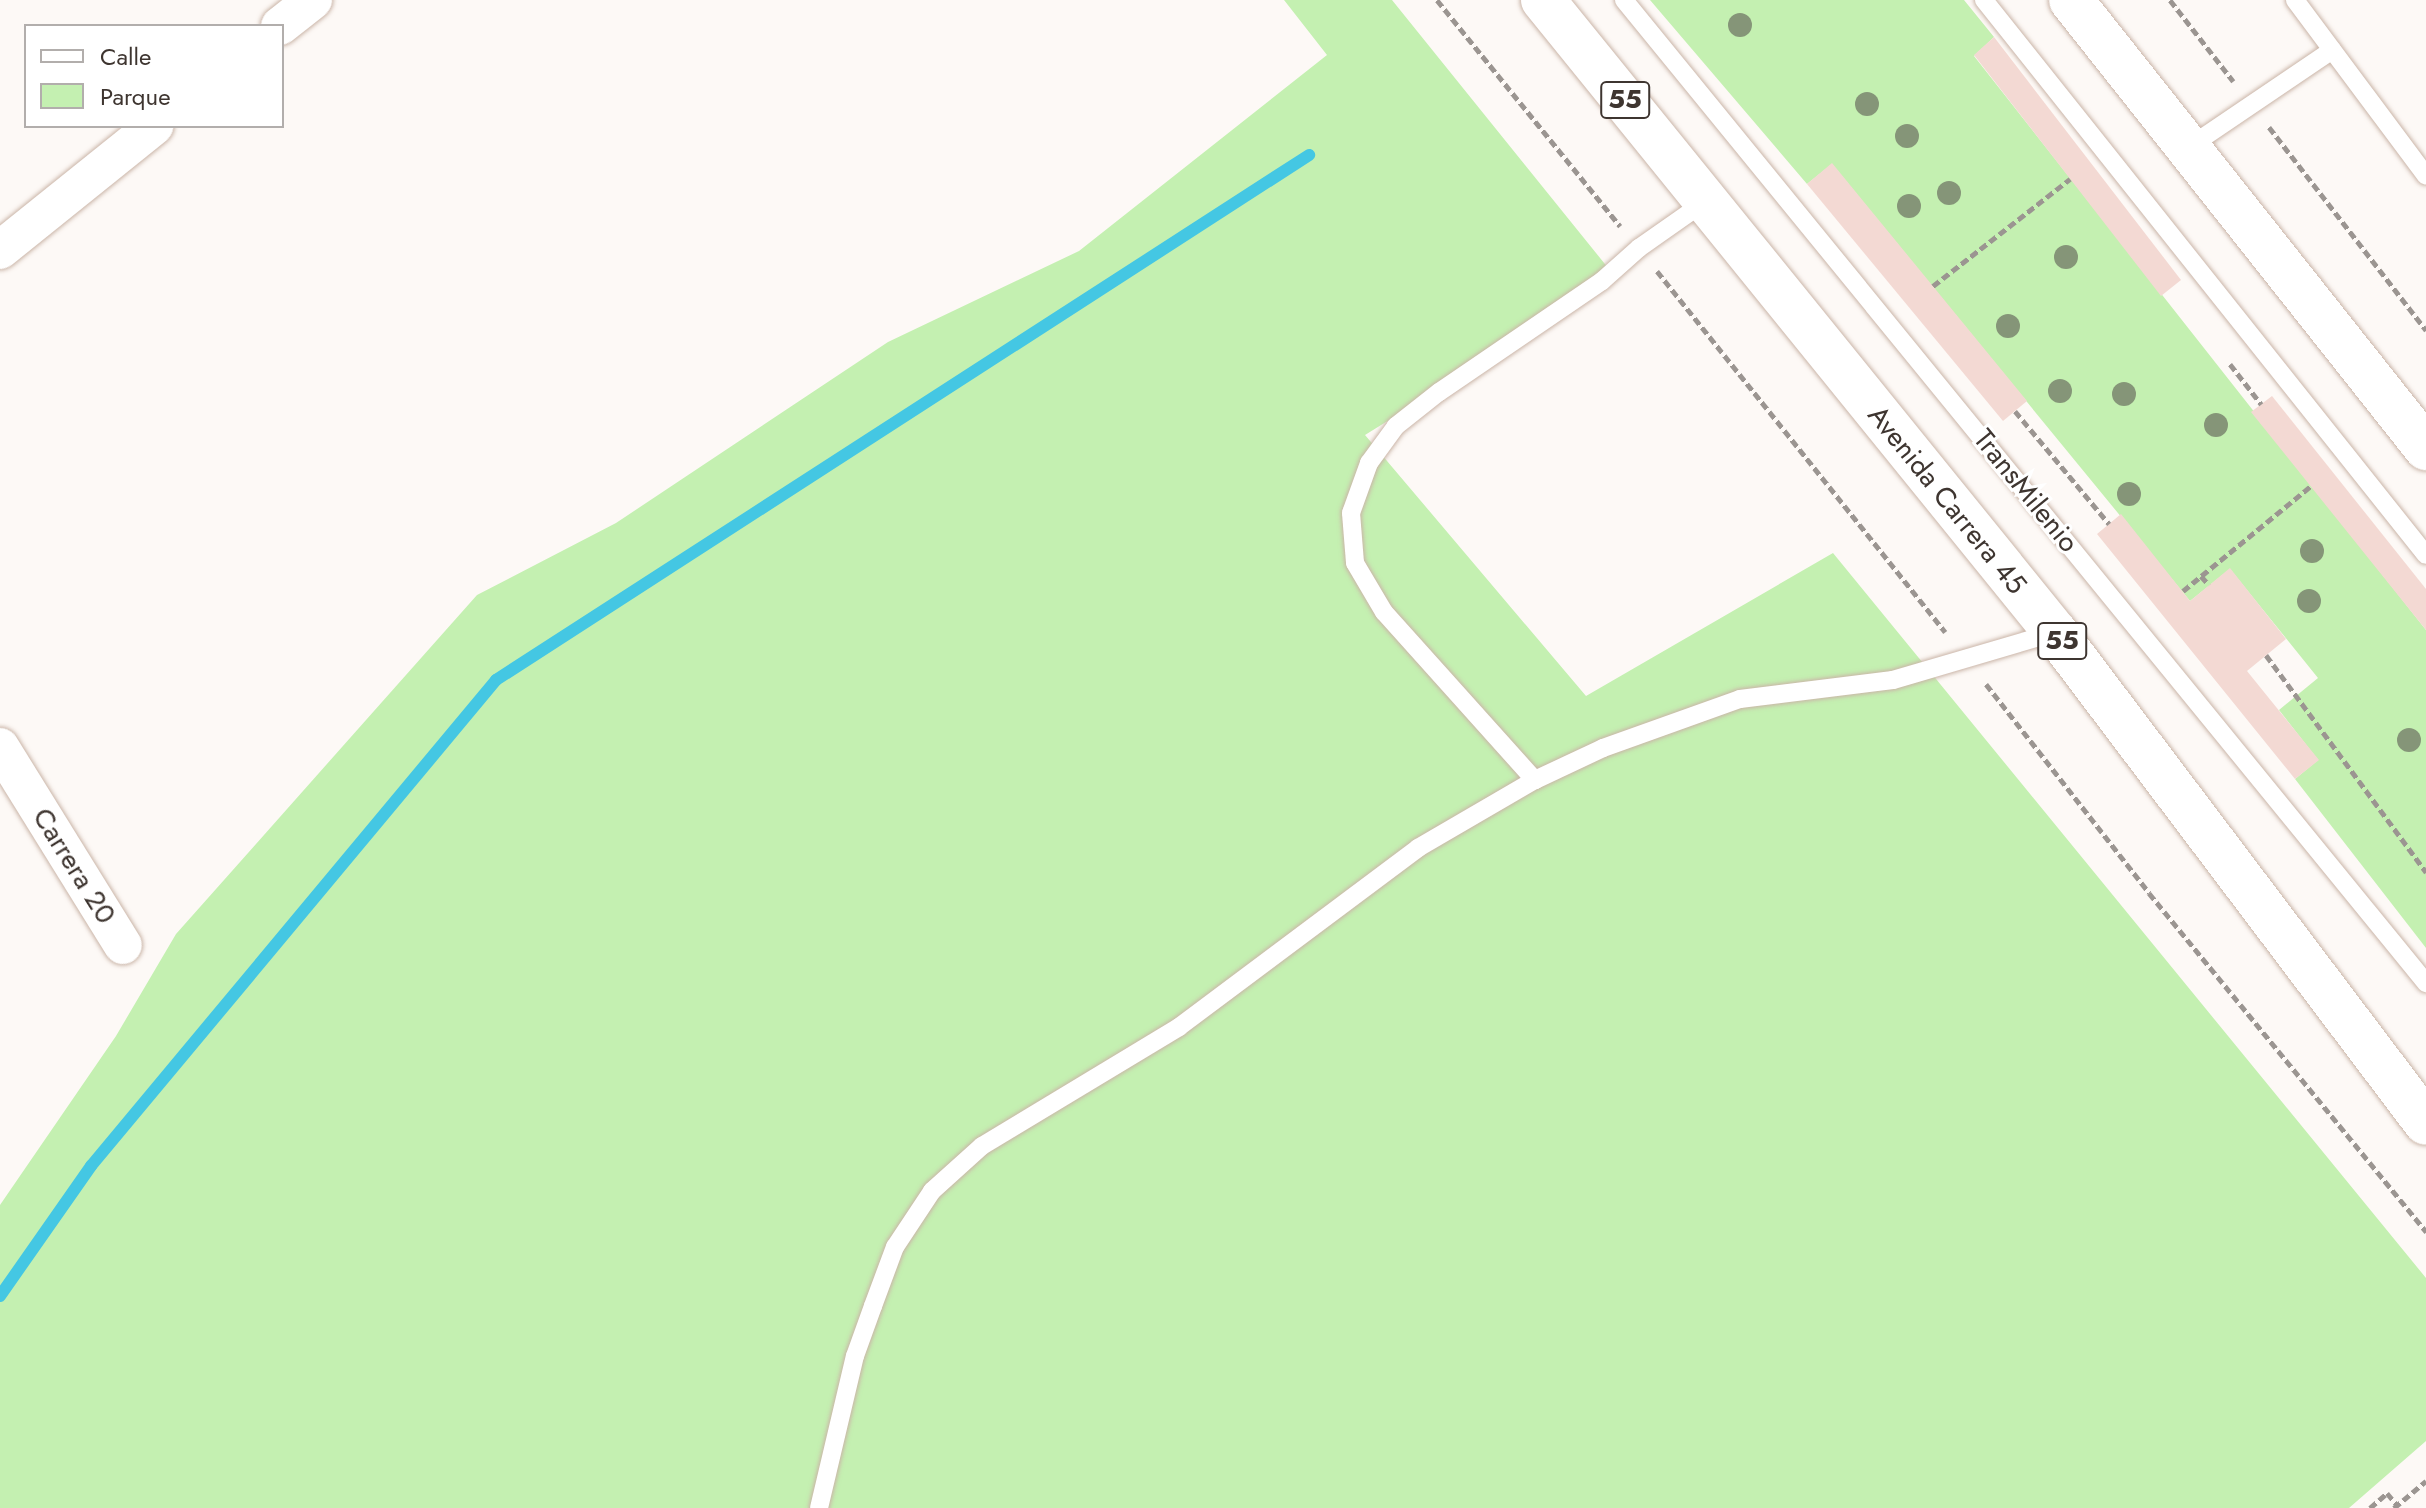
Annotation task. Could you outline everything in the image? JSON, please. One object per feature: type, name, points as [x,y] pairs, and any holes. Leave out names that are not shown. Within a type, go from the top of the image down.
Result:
[{"type":"highway","name":"Avenida Carrera 45","points":[[1543,0],[2055,632],[2418,1109]]},
{"type":"highway","points":[[2071,0],[2423,445]]},
{"type":"street","points":[[283,24],[313,0]]},
{"type":"street","points":[[0,250],[152,128]]},
{"type":"street","name":"Carrera 20","points":[[0,747],[123,945]]},
{"type":"lane","name":"TransMilenio","points":[[1624,0],[2426,983]]},
{"type":"lane","points":[[1984,0],[2426,555]]},
{"type":"lane","points":[[2295,0],[2426,176]]},
{"type":"lane","points":[[2189,147],[2332,50]]},
{"type":"lane","points":[[1535,780],[1384,612],[1355,563],[1351,513],[1369,463],[1396,426],[1439,392],[1602,281],[1639,248],[1706,201]]},
{"type":"lane","points":[[819,1508],[855,1356],[895,1247],[932,1191],[982,1146],[1179,1027],[1418,848],[1535,780],[1603,748],[1740,699],[1893,680],[2055,632]]},
{"type":"path","points":[[1437,0],[1639,248],[2149,893],[2426,1232]]},
{"type":"path","points":[[2170,0],[2426,330]]},
{"type":"path","points":[[1933,286],[2070,179]]},
{"type":"path","points":[[2015,411],[2109,524]]},
{"type":"path","points":[[2183,591],[2311,486]]},
{"type":"path","points":[[2201,576],[2209,585]]},
{"type":"path","points":[[2266,655],[2426,872]]},
{"type":"path","points":[[2370,1508],[2387,1493],[2396,1506],[2426,1481]]},
{"type":"green space","points":[[1284,0],[1392,0],[1617,279],[1365,435],[1586,696],[1833,553],[2426,1278],[2426,1441],[2349,1508],[0,1508],[0,1205],[116,1036],[176,934],[477,595],[616,523],[888,342],[1079,251],[1327,55]]},
{"type":"green space","points":[[1650,0],[1964,0],[1994,37],[1974,56],[2426,630],[2426,948],[2295,779],[2318,760],[2279,710],[2318,678],[2230,569],[2190,601],[1832,164],[1807,184]]},
{"type":"building","points":[[1994,37],[2181,280],[2161,296],[1974,55]]},
{"type":"building","points":[[1832,163],[2027,401],[2003,421],[1807,184]]},
{"type":"building","points":[[2272,396],[2426,589],[2426,630],[2251,412]]},
{"type":"building","points":[[2121,514],[2190,601],[2230,568],[2286,639],[2247,671],[2319,760],[2295,779],[2097,534]]},
{"type":"waterway","points":[[0,1296],[91,1166],[496,680],[1309,155]]}]
